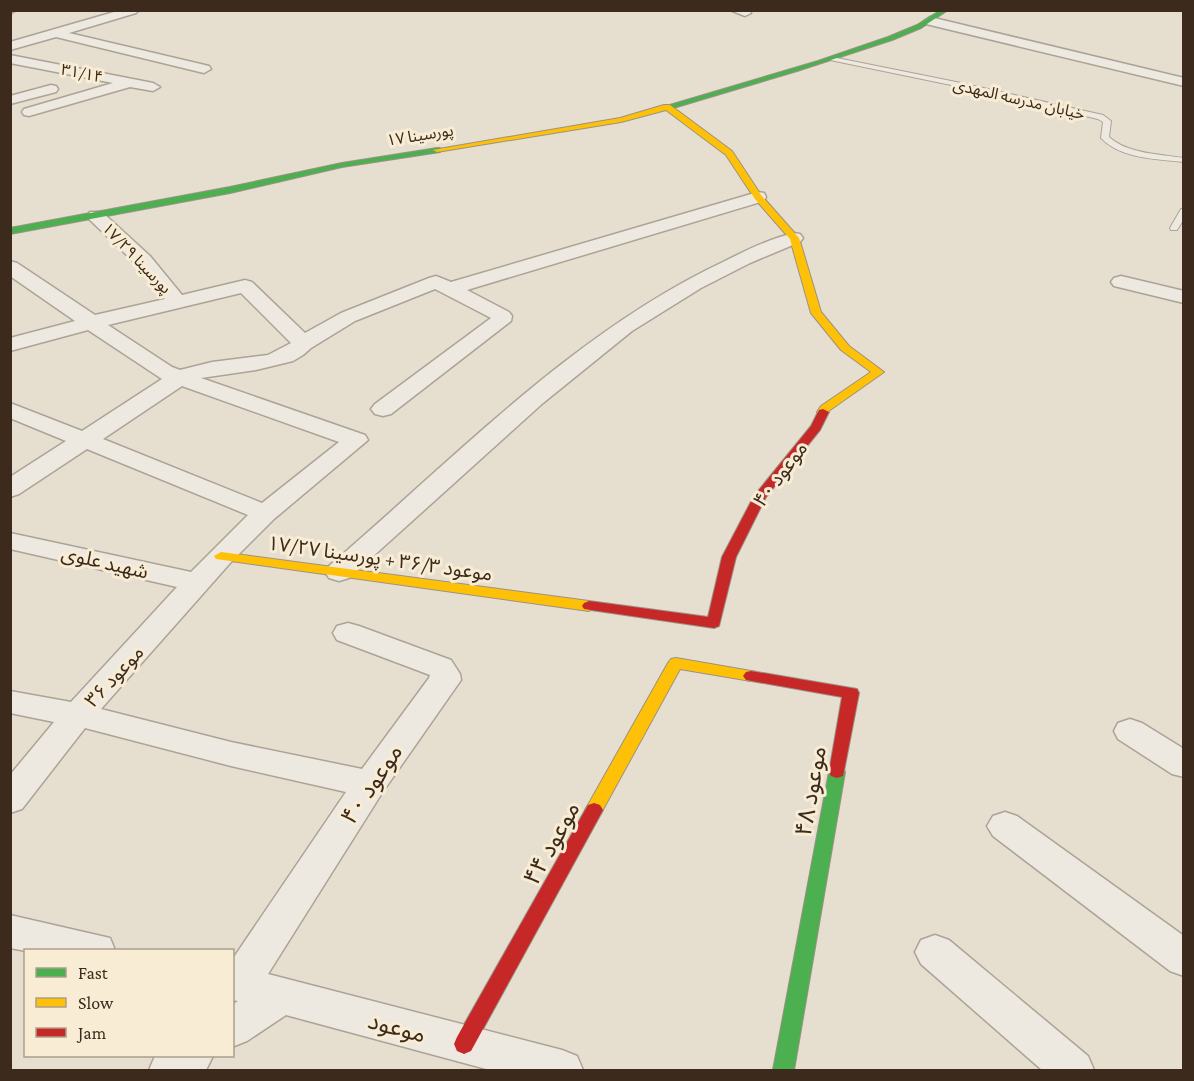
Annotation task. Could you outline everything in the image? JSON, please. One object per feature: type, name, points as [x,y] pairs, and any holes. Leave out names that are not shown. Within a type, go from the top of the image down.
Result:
[{"type":"street","name":"پورسینا ۱۷","points":[[10,231],[96,216],[342,165],[621,120],[832,59],[909,31],[930,21],[945,10]]},
{"type":"street","points":[[10,46],[132,11]]},
{"type":"street","points":[[930,21],[1184,82]]},
{"type":"street","points":[[55,33],[204,69]]},
{"type":"street","name":"۳۱/۱۴","points":[[10,59],[153,87]]},
{"type":"street","points":[[29,112],[129,82]]},
{"type":"street","points":[[10,100],[55,88]]},
{"type":"street","points":[[339,572],[514,416],[604,342],[660,304],[720,270],[754,253],[794,238],[758,197],[729,153],[668,108]]},
{"type":"street","points":[[449,289],[758,197]]},
{"type":"street","name":"پورسینا ۱۷/۲۹","points":[[96,216],[143,261],[177,301]]},
{"type":"street","name":"موعود ۴۰","points":[[534,599],[714,623],[729,557],[760,496],[816,427],[825,408],[878,372],[845,348],[816,313],[794,238]]},
{"type":"street","points":[[10,267],[164,372],[179,378]]},
{"type":"street","points":[[10,489],[179,378],[200,371],[276,360],[300,348],[303,343],[348,317],[434,282],[438,282],[503,318],[383,408]]},
{"type":"street","points":[[1121,282],[1184,297]]},
{"type":"street","points":[[10,345],[93,322],[245,286],[303,343]]},
{"type":"street","name":"موعود ۳۶","points":[[10,800],[78,715],[221,556],[265,513],[356,440],[179,378]]},
{"type":"street","points":[[10,410],[265,513]]},
{"type":"street","name":"شهید علوی","points":[[10,541],[199,583]]},
{"type":"street","name":"موعود ۳۶/۳ + پورسینا ۱۷/۲۷","points":[[221,556],[534,599]]},
{"type":"street","name":"موعود ۴۰","points":[[236,983],[370,784],[445,680],[445,674],[440,667],[348,633]]},
{"type":"street","name":"موعود ۴۴","points":[[464,1044],[676,663]]},
{"type":"street","name":"موعود ۴۸","points":[[676,663],[850,693],[783,1071]]},
{"type":"street","points":[[10,702],[78,715],[231,754],[370,784]]},
{"type":"street","points":[[1130,731],[1184,765]]},
{"type":"street","points":[[1005,826],[1184,959]]},
{"type":"street","points":[[10,931],[87,949]]},
{"type":"street","points":[[934,952],[1073,1071]]},
{"type":"street","name":"موعود","points":[[236,983],[562,1071]]},
{"type":"street","points":[[234,1027],[280,996]]},
{"type":"street","points":[[170,1071],[191,1057]]},
{"type":"lane","name":"خیابان مدرسه المهدی","points":[[832,59],[1101,117],[1107,121],[1105,138],[1109,143],[1124,149],[1184,160]]},
{"type":"lane","points":[[1174,228],[1184,211]]},
{"type":"traffic: fast","points":[[667,107],[845,54],[919,27],[945,10]]},
{"type":"traffic: fast","points":[[10,231],[230,190],[342,165],[437,150]]},
{"type":"traffic: fast","points":[[783,1070],[837,772]]},
{"type":"traffic: slow","points":[[437,150],[621,120],[667,107]]},
{"type":"traffic: slow","points":[[668,108],[729,153],[758,197],[794,238],[816,313],[845,348],[878,372],[825,408],[823,412]]},
{"type":"traffic: slow","points":[[221,556],[589,606]]},
{"type":"traffic: slow","points":[[594,810],[676,663],[751,676]]},
{"type":"traffic: jam","points":[[589,606],[714,623],[729,557],[760,496],[816,427],[823,412]]},
{"type":"traffic: jam","points":[[751,676],[851,693],[837,772]]},
{"type":"traffic: jam","points":[[464,1044],[594,810]]}]
